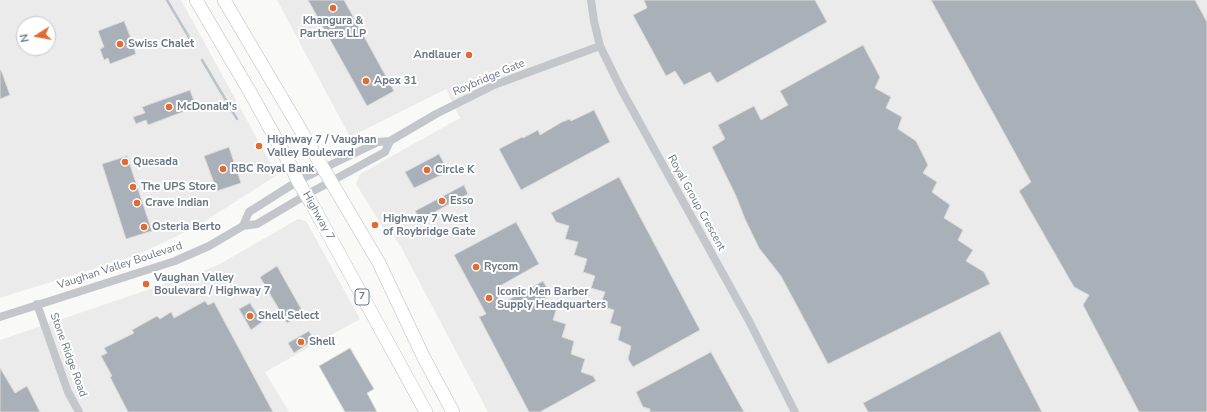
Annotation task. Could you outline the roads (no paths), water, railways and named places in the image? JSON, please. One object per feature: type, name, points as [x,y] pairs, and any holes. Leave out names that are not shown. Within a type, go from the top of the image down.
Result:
[{"type":"main road","name":"Highway 7","points":[[196,0],[250,92],[292,168],[298,182],[426,412]]},
{"type":"main road","points":[[224,0],[379,263],[424,358],[453,412]]},
{"type":"street","name":"Royal Group Crescent","points":[[591,0],[600,46],[621,89],[749,321],[795,412]]},
{"type":"street","name":"Roybridge Gate","points":[[324,168],[378,142],[390,141],[464,100],[494,86],[600,46]]},
{"type":"street","name":"Roybridge Gate","points":[[306,195],[385,152],[390,141]]},
{"type":"street","name":"Vaughan Valley Boulevard","points":[[243,226],[249,212],[324,168]]},
{"type":"street","name":"Vaughan Valley Boulevard","points":[[0,317],[175,261],[209,246],[243,226],[257,224],[306,195]]},
{"type":"street","name":"Stone Ridge Road","points":[[37,304],[68,392],[78,412]]},
{"type":"waterway","points":[[167,0],[190,39]]},
{"type":"waterway","points":[[202,60],[237,119]]},
{"type":"place","name":"Khangura & Partners LLP","points":[[333,8]]},
{"type":"place","name":"Swiss Chalet","points":[[120,44]]},
{"type":"place","name":"Andlauer","points":[[469,55]]},
{"type":"place","name":"Apex 31","points":[[366,81]]},
{"type":"place","name":"McDonald's","points":[[169,107]]},
{"type":"place","name":"Highway 7 / Vaughan Valley Boulevard","points":[[259,146]]},
{"type":"place","name":"Quesada","points":[[125,162]]},
{"type":"place","name":"RBC Royal Bank","points":[[223,169]]},
{"type":"place","name":"Circle K","points":[[427,170]]},
{"type":"place","name":"The UPS Store","points":[[133,187]]},
{"type":"place","name":"Esso","points":[[442,201]]},
{"type":"place","name":"Crave Indian","points":[[137,203]]},
{"type":"place","name":"Highway 7 West of Roybridge Gate","points":[[375,225]]},
{"type":"place","name":"Osteria Berto","points":[[144,227]]},
{"type":"place","name":"Rycom","points":[[476,267]]},
{"type":"place","name":"Vaughan Valley Boulevard / Highway 7","points":[[146,284]]},
{"type":"place","name":"Iconic Men Barber Supply Headquarters","points":[[489,298]]},
{"type":"place","name":"Shell Select","points":[[250,316]]},
{"type":"place","name":"Shell","points":[[301,342]]}]
